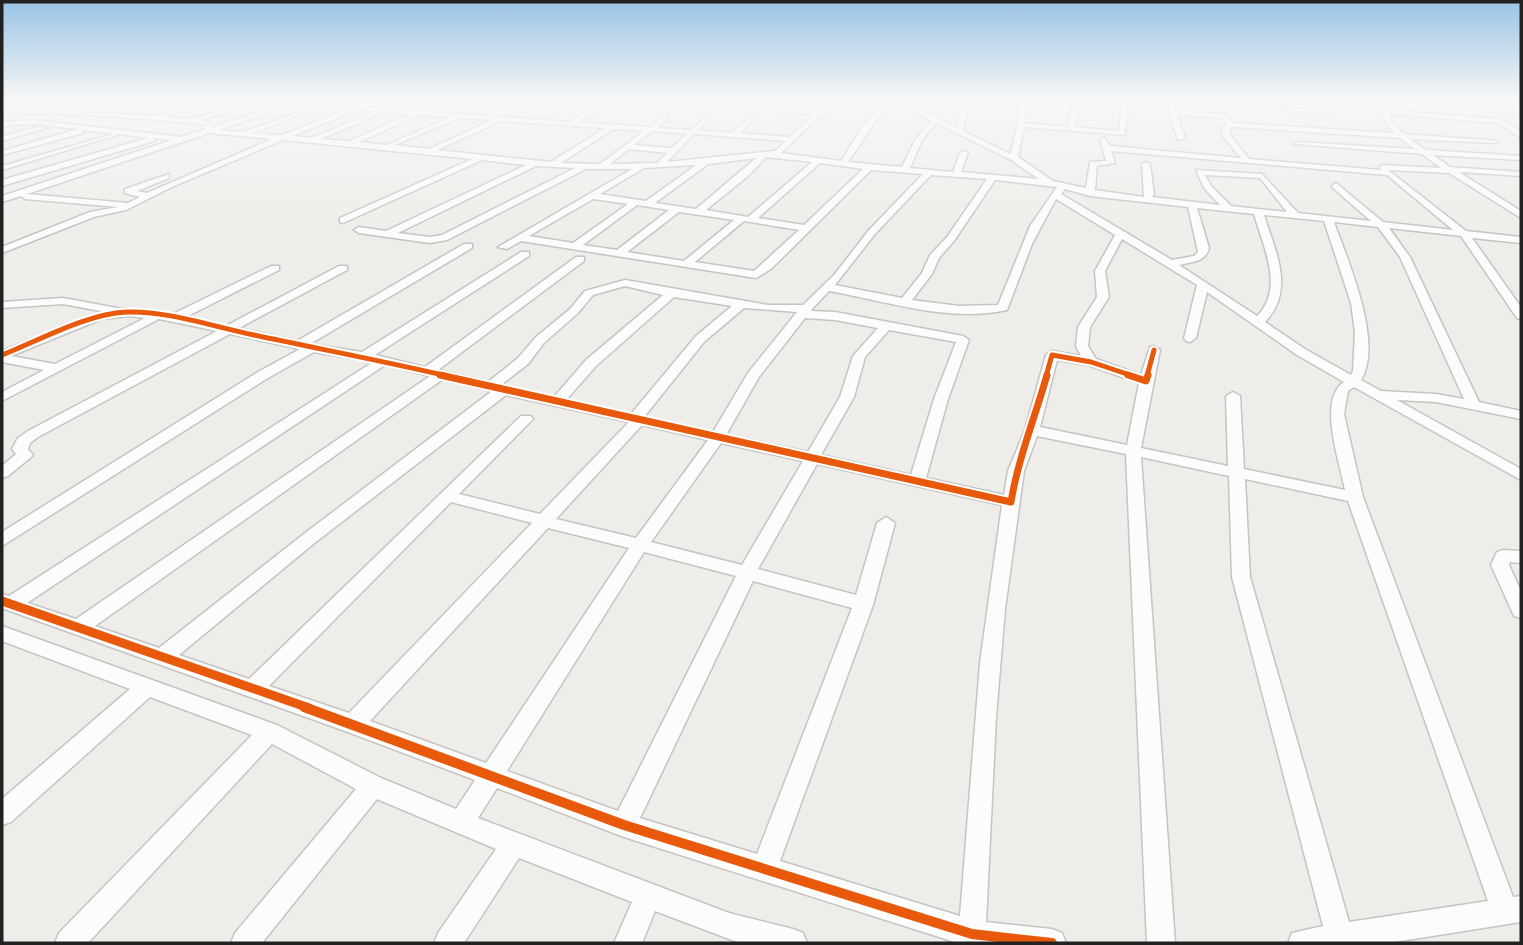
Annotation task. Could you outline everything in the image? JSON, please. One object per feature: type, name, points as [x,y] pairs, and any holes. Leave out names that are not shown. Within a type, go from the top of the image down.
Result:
[{"type":"street","points":[[2,153],[30,145]]},
{"type":"street","points":[[2,169],[83,145]]},
{"type":"street","points":[[2,183],[131,145]]},
{"type":"street","points":[[2,199],[166,145]]},
{"type":"street","points":[[148,195],[128,191],[245,145]]},
{"type":"street","points":[[2,242],[76,213],[104,215],[266,145]]},
{"type":"street","points":[[369,145],[584,167],[728,160],[777,153],[784,145]]},
{"type":"street","points":[[387,147],[391,145]]},
{"type":"street","points":[[430,151],[443,145]]},
{"type":"street","points":[[552,165],[583,145]]},
{"type":"street","points":[[602,167],[632,145]]},
{"type":"street","points":[[660,164],[680,145]]},
{"type":"street","points":[[728,160],[743,145]]},
{"type":"street","points":[[843,163],[856,145]]},
{"type":"street","points":[[905,169],[917,145]]},
{"type":"street","points":[[987,145],[1014,158],[1121,233],[1203,284],[1301,352],[1521,475]]},
{"type":"street","points":[[1014,158],[1015,145]]},
{"type":"street","points":[[1090,193],[1093,164],[1111,163],[1106,145]]},
{"type":"street","points":[[1234,145],[1247,161]]},
{"type":"street","points":[[1298,145],[1307,156]]},
{"type":"street","points":[[1317,145],[1521,158]]},
{"type":"street","points":[[1415,145],[1521,215]]},
{"type":"street","points":[[629,147],[675,150]]},
{"type":"street","points":[[1107,148],[1389,173]]},
{"type":"street","points":[[956,174],[964,153]]},
{"type":"street","points":[[699,211],[766,155],[992,178],[1146,200],[1521,240]]},
{"type":"street","points":[[343,220],[483,158]]},
{"type":"street","points":[[685,265],[819,160]]},
{"type":"street","points":[[649,203],[705,162]]},
{"type":"street","points":[[387,234],[534,164]]},
{"type":"street","points":[[1146,164],[1150,194],[1146,200]]},
{"type":"street","points":[[503,247],[643,166]]},
{"type":"street","points":[[359,230],[430,240],[444,239],[584,167]]},
{"type":"street","points":[[521,238],[756,275],[869,167]]},
{"type":"street","points":[[1521,174],[1383,167],[1465,235],[1521,315]]},
{"type":"street","points":[[461,823],[640,545],[717,438],[753,376],[881,222],[929,172]]},
{"type":"street","points":[[1227,207],[1199,172],[1262,176],[1294,214]]},
{"type":"street","points":[[1511,173],[1521,179]]},
{"type":"street","points":[[906,301],[992,178]]},
{"type":"street","points":[[1336,186],[1381,225],[1405,257],[1473,404]]},
{"type":"street","points":[[827,287],[978,312],[1003,308],[1009,285],[1056,187]]},
{"type":"street","points":[[2,193],[128,206]]},
{"type":"street","points":[[593,196],[806,228]]},
{"type":"street","points":[[575,246],[636,202]]},
{"type":"street","points":[[1170,264],[1197,258],[1203,253],[1192,205]]},
{"type":"street","points":[[618,254],[678,208]]},
{"type":"street","points":[[1258,211],[1275,274],[1275,302],[1258,323]]},
{"type":"street","points":[[2,250],[93,214]]},
{"type":"street","points":[[1302,943],[1513,910],[1355,497],[1337,414],[1342,389],[1353,382],[1360,371],[1357,303],[1328,219]]},
{"type":"street","points":[[1091,362],[1082,346],[1084,327],[1103,297],[1100,271],[1121,233]]},
{"type":"street","points":[[2,540],[468,246]]},
{"type":"street","points":[[364,356],[524,254]]},
{"type":"street","points":[[78,628],[433,374],[580,259]]},
{"type":"street","points":[[176,318],[275,268]]},
{"type":"street","points":[[2,473],[21,461],[25,455],[20,449],[23,441],[33,434],[343,268]]},
{"type":"street","points":[[162,657],[496,388],[540,340],[574,311],[589,293],[625,283],[672,293],[835,316],[963,340],[941,399],[918,480]]},
{"type":"street","points":[[1190,338],[1203,284]]},
{"type":"street","points":[[557,402],[591,363],[672,293]]},
{"type":"street","points":[[2,306],[63,301],[176,318],[306,347],[364,356],[636,420],[816,457],[1011,502]]},
{"type":"street","points":[[354,724],[636,420],[700,340],[741,303]]},
{"type":"street","points":[[2,316],[16,310]]},
{"type":"street","points":[[2,357],[83,321],[129,312]]},
{"type":"street","points":[[2,397],[157,316]]},
{"type":"street","points":[[624,825],[747,573],[816,457],[848,397],[859,356],[886,326]]},
{"type":"street","points":[[1154,351],[1133,452],[1161,943]]},
{"type":"street","points":[[972,933],[984,718],[1002,556],[1016,471],[1032,430],[1052,355],[1091,362],[1146,381]]},
{"type":"street","points":[[2,357],[55,368]]},
{"type":"street","points":[[6,602],[383,361]]},
{"type":"street","points":[[1377,394],[1436,398],[1521,415]]},
{"type":"street","points":[[1233,396],[1241,577],[1339,937]]},
{"type":"street","points":[[251,688],[526,419]]},
{"type":"street","points":[[1032,430],[1355,497]]},
{"type":"street","points":[[446,496],[541,523],[640,545],[863,604]]},
{"type":"street","points":[[765,868],[863,604],[886,523]]},
{"type":"street","points":[[1521,557],[1503,556],[1500,565],[1521,611]]},
{"type":"street","points":[[6,602],[354,724],[624,825],[877,906],[972,933],[1052,943]]},
{"type":"street","points":[[4,637],[269,732],[373,786],[648,896],[729,927],[793,943]]},
{"type":"street","points":[[2,814],[147,687]]},
{"type":"street","points":[[69,943],[269,732]]},
{"type":"street","points":[[244,943],[373,786]]},
{"type":"street","points":[[448,943],[514,844]]},
{"type":"street","points":[[628,943],[648,896]]},
{"type":"cycle path","points":[[2,355],[100,316],[129,312],[175,318],[312,348],[364,356],[503,390],[1011,502],[1016,471],[1032,430],[1052,355],[1091,362],[1146,381],[1154,350]]},
{"type":"cycle path","points":[[2,601],[353,724],[624,825],[972,934],[1052,943]]}]
